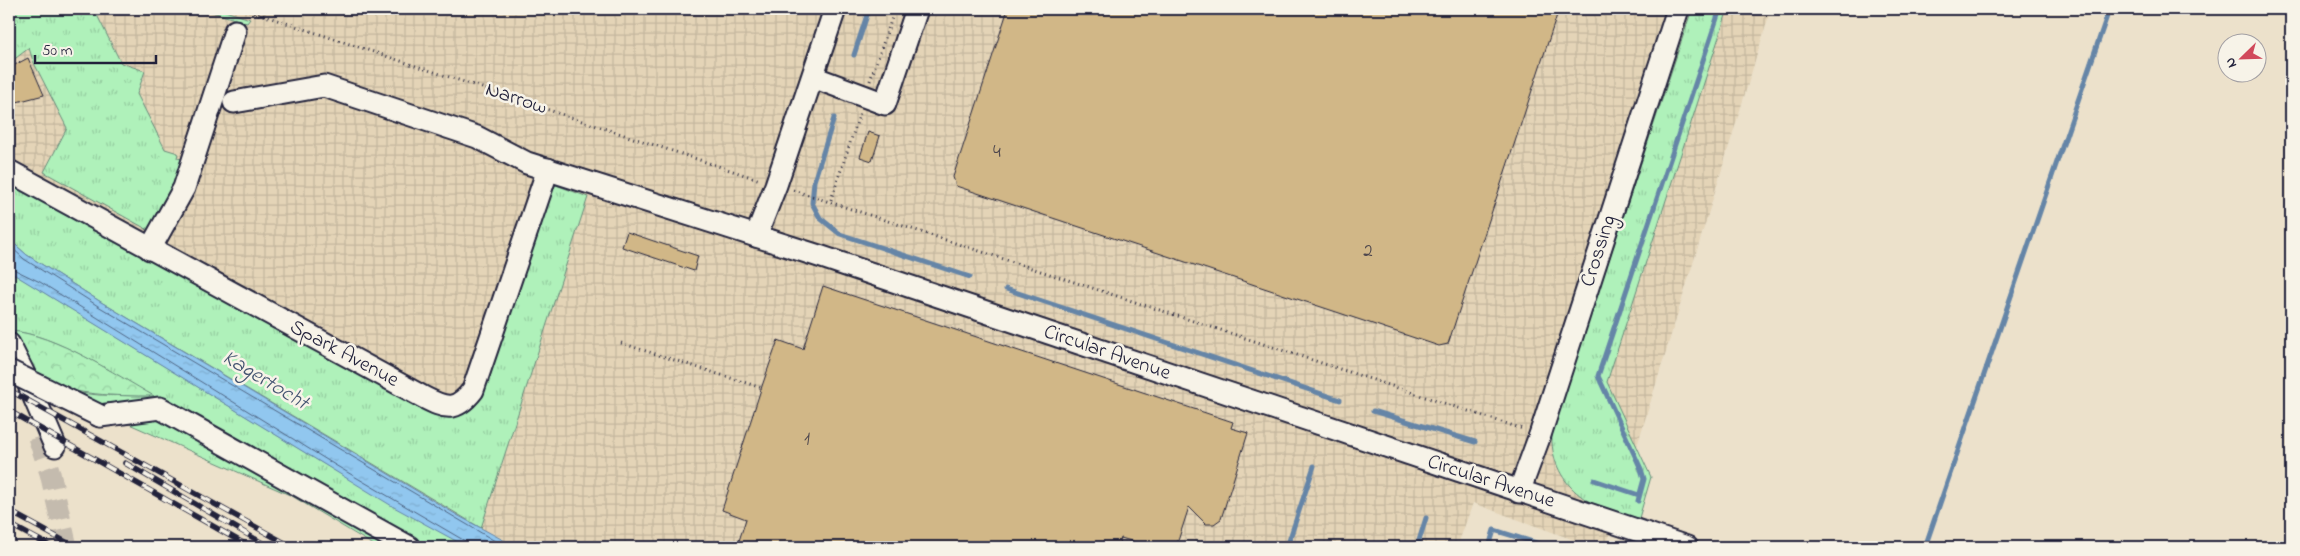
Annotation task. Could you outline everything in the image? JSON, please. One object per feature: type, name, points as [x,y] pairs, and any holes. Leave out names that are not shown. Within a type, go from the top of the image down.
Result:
[{"type":"street","points":[[234,102],[324,86],[477,137],[509,155],[548,169],[756,236],[785,187],[813,76],[835,9]]},
{"type":"street","points":[[813,76],[885,104],[917,9]]},
{"type":"street","name":"Crossing","points":[[1519,492],[1540,435],[1678,9]]},
{"type":"street","points":[[150,249],[184,188],[235,31]]},
{"type":"street","name":"Spark Avenue","points":[[9,171],[423,397],[438,404],[451,407],[463,403],[473,390],[548,169]]},
{"type":"street","name":"Circular Avenue","points":[[756,236],[1687,547]]},
{"type":"street","points":[[9,344],[25,376],[46,441],[9,371]]},
{"type":"street","points":[[9,371],[100,416],[160,408],[409,547]]},
{"type":"path","name":"Narrow","points":[[244,9],[785,187],[831,200],[1540,435]]},
{"type":"path","points":[[621,343],[762,388]]},
{"type":"shaded area","points":[[9,9],[1771,9],[1606,547],[1593,547],[1473,503],[1457,547],[490,547],[9,255]]},
{"type":"green space","points":[[9,9],[94,9],[121,63],[145,71],[137,94],[165,149],[178,153],[177,158],[182,159],[180,164],[184,165],[150,231],[44,172],[67,128],[33,61],[29,48],[12,61],[9,43]]},
{"type":"green space","points":[[203,9],[219,9],[250,19],[247,23]]},
{"type":"green space","points":[[1692,9],[1728,9],[1607,382],[1651,477],[1639,518],[1605,509],[1577,493],[1566,481],[1558,467],[1553,451],[1552,432]]},
{"type":"green space","points":[[9,181],[441,417],[452,417],[462,414],[479,401],[546,195],[556,185],[588,197],[481,528],[101,302],[27,255],[9,239]]},
{"type":"green space","points":[[9,271],[332,469],[467,547],[377,547],[292,496],[84,404],[70,392],[99,395],[152,396],[65,347],[46,339],[11,331],[9,328]]},
{"type":"green space","points":[[11,331],[46,339],[65,347],[154,396],[96,394],[68,390],[39,382]]},
{"type":"water","points":[[9,239],[27,255],[101,302],[457,515],[516,547],[467,547],[392,506],[10,272]]},
{"type":"building","points":[[1008,9],[1559,9],[1448,344],[1439,346],[956,186],[953,177]]},
{"type":"building","points":[[28,58],[44,95],[9,104],[9,68]]},
{"type":"building","points":[[868,132],[880,136],[872,161],[860,157]]},
{"type":"building","points":[[627,232],[698,256],[694,271],[622,247]]},
{"type":"building","points":[[823,286],[1233,422],[1231,428],[1248,433],[1221,519],[1214,524],[1206,524],[1189,507],[1176,547],[1151,547],[1121,538],[1118,547],[737,547],[746,519],[722,510],[762,386],[778,340],[803,349]]},
{"type":"waterway","points":[[854,55],[869,9]]},
{"type":"waterway","points":[[1638,501],[1644,479],[1641,469],[1598,376],[1720,9]]},
{"type":"waterway","points":[[1925,547],[2107,16]]},
{"type":"waterway","points":[[834,118],[814,181],[812,203],[820,218],[840,234],[970,277]]},
{"type":"waterway","points":[[1006,289],[1340,400]]},
{"type":"waterway","points":[[1373,411],[1475,442]]},
{"type":"waterway","points":[[1287,547],[1314,466]]},
{"type":"waterway","points":[[1594,480],[1639,495]]},
{"type":"waterway","points":[[1417,547],[1426,518]]},
{"type":"waterway","points":[[1489,547],[1494,530],[1549,547]]},
{"type":"tunnel","points":[[38,437],[50,473],[67,547]]},
{"type":"railway","points":[[9,390],[292,547]]},
{"type":"railway","points":[[9,411],[250,547]]},
{"type":"railway","points":[[125,463],[269,547]]},
{"type":"railway","points":[[9,511],[75,547]]},
{"type":"railway","points":[[9,524],[52,547]]},
{"type":"water label","name":"Kagertocht","points":[[265,381]]}]
